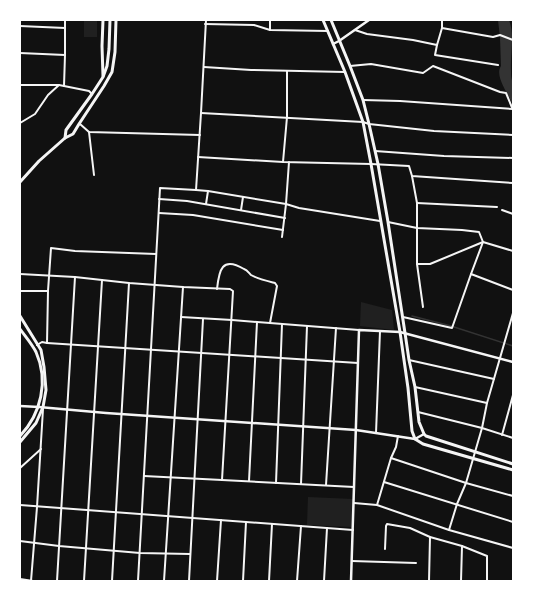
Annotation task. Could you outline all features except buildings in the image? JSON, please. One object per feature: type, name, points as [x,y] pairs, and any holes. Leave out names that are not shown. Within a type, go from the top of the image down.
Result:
[{"type":"main road","points":[[103,20],[103,77]]},
{"type":"main road","points":[[65,138],[66,130],[103,77],[107,66],[110,20]]},
{"type":"main road","points":[[20,182],[39,161],[65,138],[73,134],[112,72],[115,52],[116,20]]},
{"type":"main road","points":[[323,20],[345,72],[363,122],[400,332],[408,388],[412,431],[415,438],[424,444],[513,470]]},
{"type":"main road","points":[[331,20],[363,100],[378,164],[409,360],[415,387],[419,422],[426,436],[513,464]]},
{"type":"main road","points":[[20,316],[41,350],[46,390],[34,426],[20,442]]},
{"type":"main road","points":[[20,329],[36,352],[40,368],[42,389],[41,407],[20,436]]},
{"type":"street","points":[[64,86],[66,55],[65,20]]},
{"type":"street","points":[[196,190],[202,113],[206,20]]},
{"type":"street","points":[[270,20],[270,30]]},
{"type":"street","points":[[333,44],[369,20]]},
{"type":"street","points":[[442,20],[442,28],[435,55],[498,65]]},
{"type":"street","points":[[205,24],[254,25],[270,30],[328,31]]},
{"type":"street","points":[[20,26],[65,28]]},
{"type":"street","points":[[442,28],[493,37],[500,35],[513,40]]},
{"type":"street","points":[[356,30],[367,34],[413,40],[437,45]]},
{"type":"street","points":[[20,53],[66,55]]},
{"type":"street","points":[[350,66],[371,64],[423,73],[433,66],[506,93],[513,110],[400,101],[363,100]]},
{"type":"street","points":[[204,67],[251,70],[345,72]]},
{"type":"street","points":[[284,162],[287,117],[287,71]]},
{"type":"street","points":[[20,84],[59,85],[89,91],[92,94]]},
{"type":"street","points":[[20,123],[34,114],[48,95],[59,85]]},
{"type":"street","points":[[202,113],[363,122],[369,124],[434,131],[513,134]]},
{"type":"street","points":[[79,124],[89,132],[200,135]]},
{"type":"street","points":[[89,132],[94,175]]},
{"type":"street","points":[[375,151],[444,156],[513,158]]},
{"type":"street","points":[[198,156],[284,162],[409,166],[417,203],[417,264],[423,307]]},
{"type":"street","points":[[282,237],[285,218],[288,162]]},
{"type":"street","points":[[412,176],[474,179],[513,183]]},
{"type":"street","points":[[138,581],[160,188],[208,191],[380,221]]},
{"type":"street","points":[[206,204],[208,191]]},
{"type":"street","points":[[240,210],[243,197]]},
{"type":"street","points":[[159,199],[187,201],[285,218]]},
{"type":"street","points":[[417,203],[497,207]]},
{"type":"street","points":[[502,210],[513,214]]},
{"type":"street","points":[[159,213],[193,215],[283,230]]},
{"type":"street","points":[[388,222],[417,228],[479,232],[483,242],[452,328],[402,316]]},
{"type":"street","points":[[417,264],[430,264],[483,242],[513,251]]},
{"type":"street","points":[[47,343],[51,248],[75,251],[156,254]]},
{"type":"street","points":[[217,289],[218,275],[223,266],[227,264],[245,269],[251,275],[275,283],[277,286],[270,323]]},
{"type":"street","points":[[20,274],[76,277],[155,285],[230,289],[233,291],[222,480]]},
{"type":"street","points":[[471,274],[513,290]]},
{"type":"street","points":[[57,581],[76,277]]},
{"type":"street","points":[[84,581],[102,280]]},
{"type":"street","points":[[112,581],[129,283]]},
{"type":"street","points":[[164,581],[183,287]]},
{"type":"street","points":[[20,291],[48,291]]},
{"type":"street","points":[[449,530],[457,504],[466,483],[513,313]]},
{"type":"street","points":[[181,317],[400,332],[513,362]]},
{"type":"street","points":[[189,581],[203,319]]},
{"type":"street","points":[[249,481],[257,322]]},
{"type":"street","points":[[276,483],[282,324]]},
{"type":"street","points":[[301,484],[307,326]]},
{"type":"street","points":[[326,485],[336,328]]},
{"type":"street","points":[[351,581],[359,330]]},
{"type":"street","points":[[376,433],[380,331]]},
{"type":"street","points":[[37,344],[42,342],[358,363]]},
{"type":"street","points":[[409,360],[494,379]]},
{"type":"street","points":[[415,387],[487,403]]},
{"type":"street","points":[[502,435],[513,395]]},
{"type":"street","points":[[20,406],[356,430],[415,438],[424,434]]},
{"type":"street","points":[[20,579],[32,581],[41,449],[41,407]]},
{"type":"street","points":[[417,412],[482,428],[513,438]]},
{"type":"street","points":[[377,505],[391,458],[396,447],[398,436]]},
{"type":"street","points":[[20,468],[41,449]]},
{"type":"street","points":[[391,458],[466,483],[513,496]]},
{"type":"street","points":[[144,476],[354,487]]},
{"type":"street","points":[[384,482],[513,522]]},
{"type":"street","points":[[354,503],[377,505],[449,530],[513,548]]},
{"type":"street","points":[[20,505],[353,530]]},
{"type":"street","points":[[217,581],[221,520]]},
{"type":"street","points":[[243,581],[246,522]]},
{"type":"street","points":[[269,581],[272,524]]},
{"type":"street","points":[[385,549],[386,524],[410,528],[430,537],[462,546],[487,556],[487,581]]},
{"type":"street","points":[[297,581],[301,526]]},
{"type":"street","points":[[324,581],[327,528]]},
{"type":"street","points":[[429,581],[430,537]]},
{"type":"street","points":[[20,541],[113,551],[190,554]]},
{"type":"street","points":[[462,546],[462,581]]},
{"type":"street","points":[[352,561],[416,563]]},
{"type":"shaded area","points":[[84,20],[97,20],[97,37],[84,37]]},
{"type":"shaded area","points":[[498,20],[509,20],[511,26],[511,78],[513,83],[513,105],[499,75],[501,66]]},
{"type":"shaded area","points":[[361,302],[392,310],[394,330],[360,326]]},
{"type":"shaded area","points":[[308,497],[353,499],[351,527],[307,525]]},
{"type":"waterway","points":[[412,316],[451,326],[513,346]]}]
